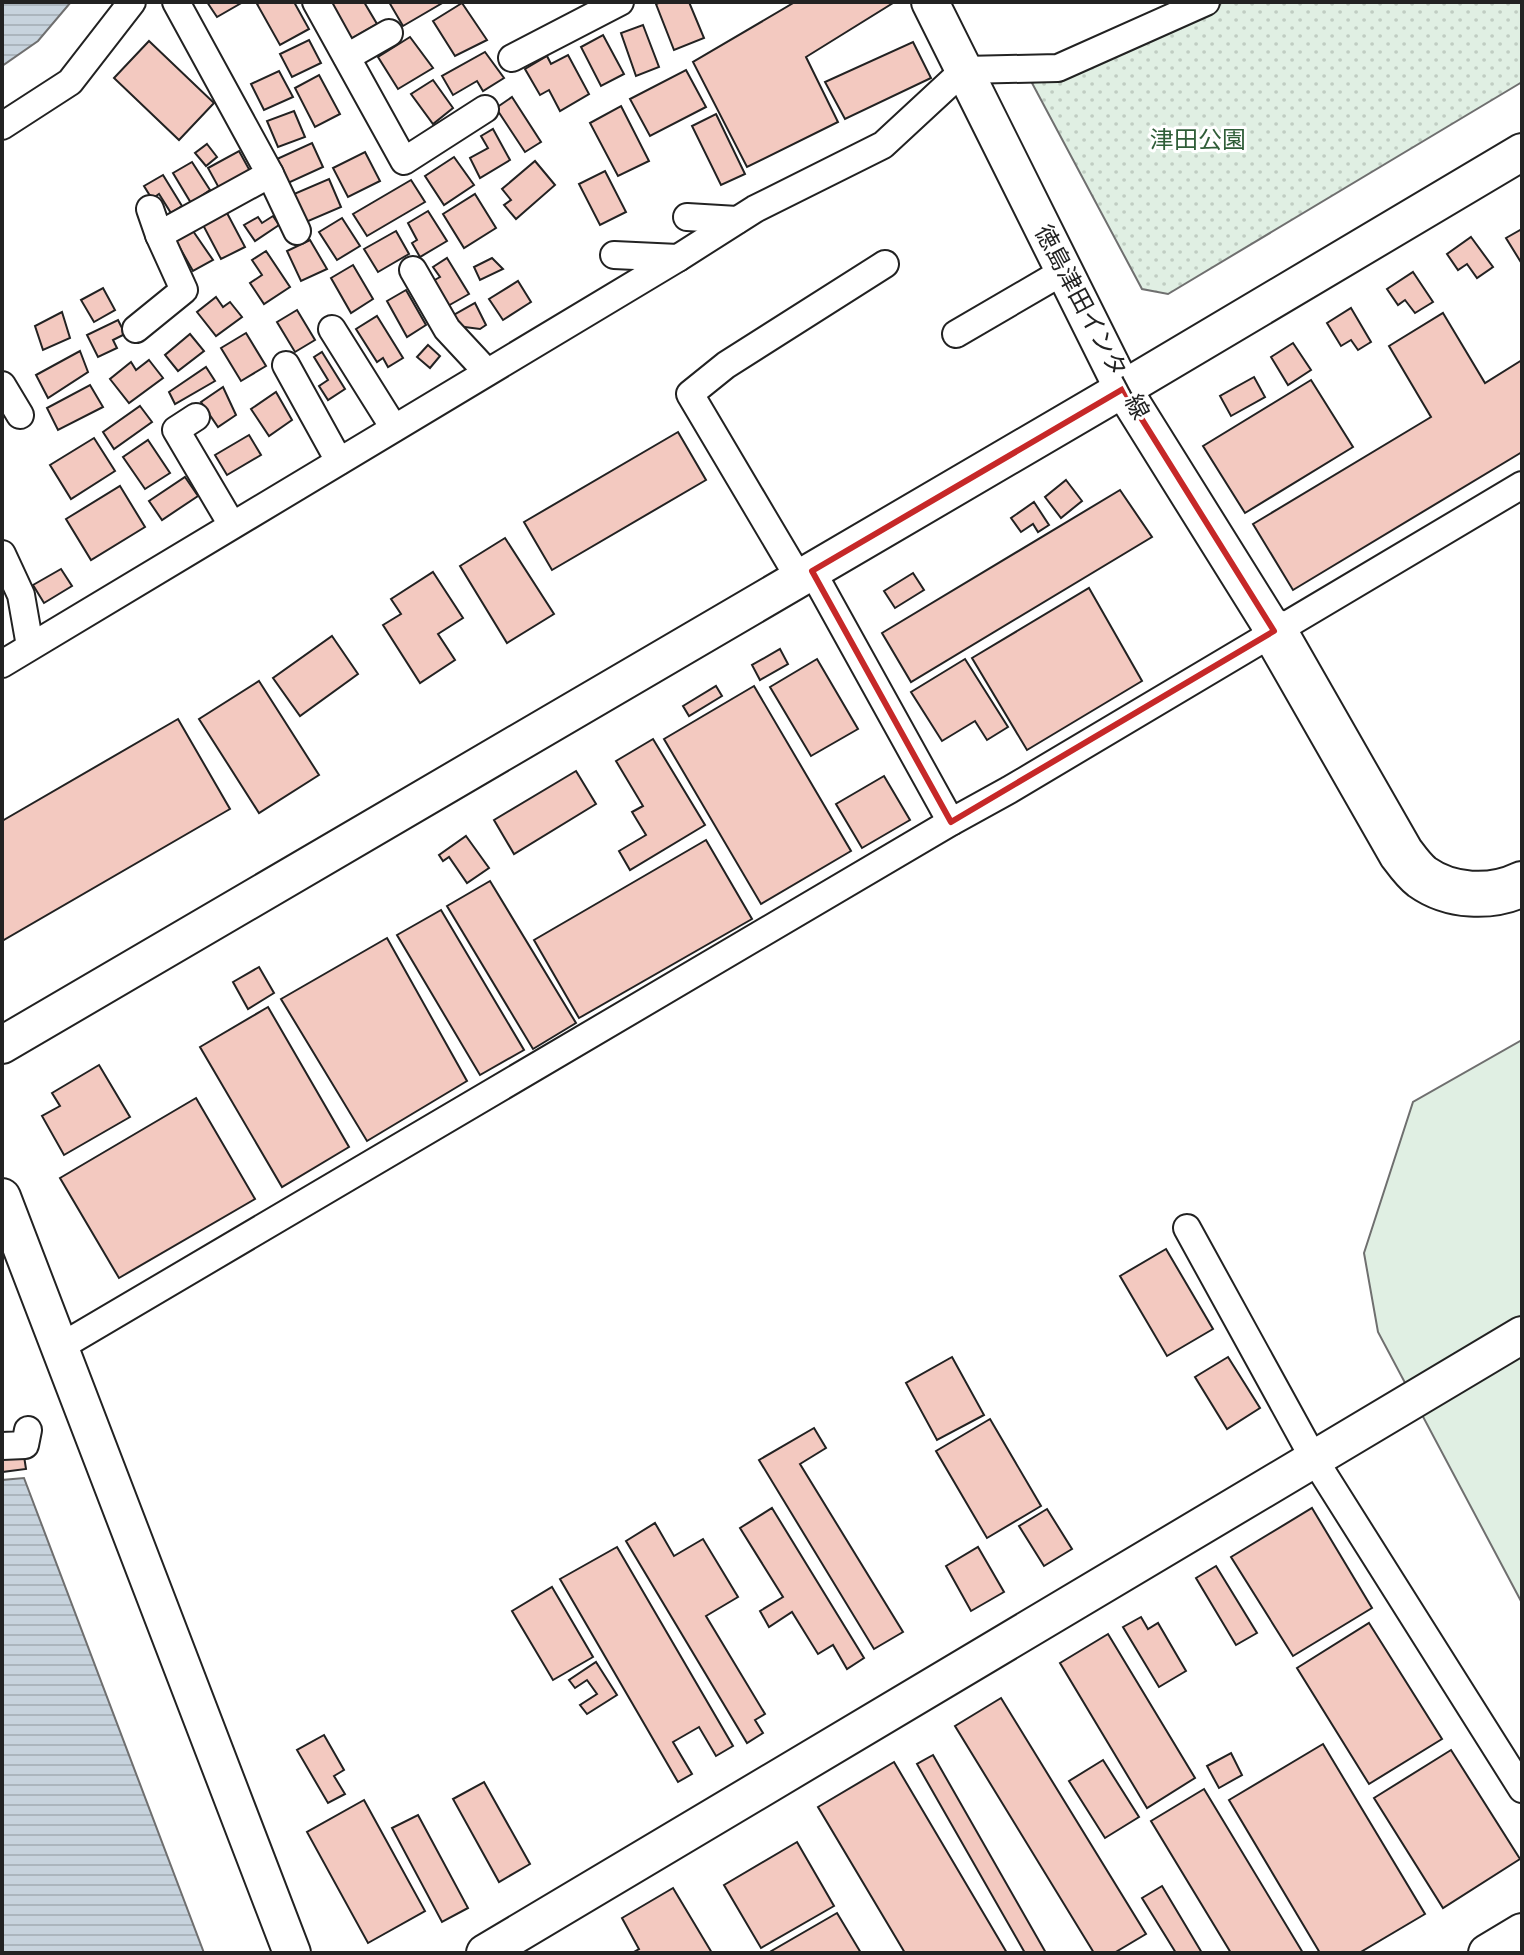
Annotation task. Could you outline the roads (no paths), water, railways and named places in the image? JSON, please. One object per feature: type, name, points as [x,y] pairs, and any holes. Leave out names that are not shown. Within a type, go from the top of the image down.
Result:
[{"type":"highway","points":[[1274,631],[1401,853],[1420,876],[1448,891],[1481,894],[1522,884]]},
{"type":"street","points":[[2,126],[70,82],[132,2]]},
{"type":"street","points":[[176,2],[270,174],[297,231]]},
{"type":"street","points":[[316,2],[404,161],[485,109]]},
{"type":"street","points":[[512,58],[620,2]]},
{"type":"street","name":"徳島津田インター線","points":[[930,2],[1123,389],[1274,631]]},
{"type":"street","points":[[2,664],[755,209],[883,145],[964,70],[1058,68],[1206,2]]},
{"type":"street","points":[[347,57],[389,33]]},
{"type":"street","points":[[2,1045],[1522,152]]},
{"type":"street","points":[[159,235],[270,174]]},
{"type":"street","points":[[138,332],[184,290],[150,209]]},
{"type":"street","points":[[687,217],[737,220]]},
{"type":"street","points":[[614,255],[678,258]]},
{"type":"street","points":[[885,264],[726,365],[690,394],[805,574],[951,822]]},
{"type":"street","points":[[413,270],[447,329],[487,372]]},
{"type":"street","points":[[956,334],[1064,271]]},
{"type":"street","points":[[332,329],[394,428]]},
{"type":"street","points":[[286,365],[339,461]]},
{"type":"street","points":[[2,385],[20,415]]},
{"type":"street","points":[[177,429],[232,525]]},
{"type":"street","points":[[60,1347],[1522,485]]},
{"type":"street","points":[[2,554],[21,595],[30,646]]},
{"type":"street","points":[[2,1197],[292,1953]]},
{"type":"street","points":[[1187,1228],[1314,1459],[1522,1789]]},
{"type":"street","points":[[485,1953],[1522,1335]]},
{"type":"street","points":[[2,1446],[25,1445],[28,1430]]},
{"type":"street","points":[[1487,1953],[1522,1932]]},
{"type":"park label","name":"津田公園","points":[[1198,140]]}]
